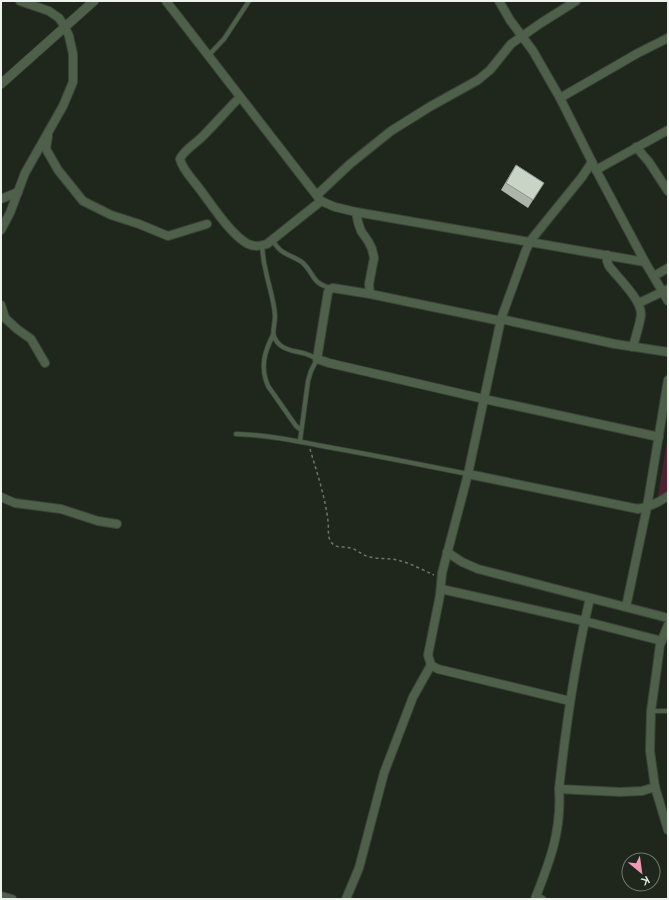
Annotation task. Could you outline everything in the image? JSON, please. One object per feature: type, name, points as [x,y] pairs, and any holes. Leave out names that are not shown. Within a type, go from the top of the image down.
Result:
[{"type":"street","points":[[1,230],[10,213],[25,173],[63,106],[73,82],[73,54],[69,36],[65,27],[59,18],[49,11],[20,1]]},
{"type":"street","points":[[1,84],[94,1]]},
{"type":"street","points":[[166,1],[319,198],[335,208],[645,262]]},
{"type":"street","points":[[499,1],[510,20],[533,51],[560,98],[645,262],[665,290],[668,301]]},
{"type":"street","points":[[240,97],[181,157],[181,162],[220,216],[234,232],[249,244],[262,246],[272,240],[319,198],[350,164],[391,131],[484,76],[493,67],[510,44],[540,23],[576,1]]},
{"type":"street","points":[[560,98],[638,53],[668,38]]},
{"type":"street","points":[[49,131],[46,149],[58,170],[83,201],[111,215],[139,224],[168,236],[207,224]]},
{"type":"street","points":[[596,170],[636,147],[667,134]]},
{"type":"street","points":[[636,147],[649,162],[668,191]]},
{"type":"street","points":[[570,701],[438,669],[431,665],[428,655],[440,595],[442,573],[468,474],[501,320],[530,242],[582,177],[592,162]]},
{"type":"street","points":[[1,199],[18,192]]},
{"type":"street","points":[[356,212],[361,231],[368,241],[374,258],[369,284],[370,294]]},
{"type":"street","points":[[607,255],[609,266],[639,303],[642,315],[633,347]]},
{"type":"street","points":[[654,276],[668,268]]},
{"type":"street","points":[[659,437],[484,400],[329,364],[317,359],[328,292],[330,288],[370,294],[615,344],[668,352]]},
{"type":"street","points":[[639,303],[665,290]]},
{"type":"street","points":[[1,305],[5,318],[31,339],[45,363]]},
{"type":"street","points":[[626,607],[647,507],[668,380]]},
{"type":"street","points":[[468,474],[638,509],[659,502],[668,496]]},
{"type":"street","points":[[1,497],[15,503],[61,509],[98,521],[117,524]]},
{"type":"street","points":[[447,552],[462,562],[478,569],[668,618]]},
{"type":"street","points":[[441,589],[584,621],[662,641]]},
{"type":"street","points":[[539,897],[557,834],[560,814],[559,789],[570,701],[584,621],[590,598]]},
{"type":"street","points":[[668,625],[660,646],[651,711],[650,751],[655,787],[668,830]]},
{"type":"street","points":[[346,899],[359,868],[384,773],[413,697],[431,665]]},
{"type":"street","points":[[559,789],[620,792],[642,791],[655,787]]},
{"type":"street","points":[[1,896],[12,899]]},
{"type":"lane","points":[[208,56],[224,39],[249,1]]},
{"type":"lane","points":[[272,240],[284,253],[305,264],[313,278],[320,284],[330,288]]},
{"type":"lane","points":[[262,246],[275,317],[273,335],[266,348],[264,362],[266,380],[268,386],[296,426],[301,430]]},
{"type":"lane","points":[[273,335],[278,344],[285,348],[304,353],[317,359],[308,381],[300,441]]},
{"type":"lane","points":[[236,434],[300,441],[393,458],[468,474]]},
{"type":"lane","points":[[651,711],[668,711]]},
{"type":"path","points":[[310,443],[326,507],[329,536],[334,545],[351,548],[365,556],[397,560],[442,579]]},
{"type":"shaded area","points":[[668,435],[668,499],[665,502],[658,496]]},
{"type":"building","points":[[516,165],[544,183],[533,200],[506,183]]}]
